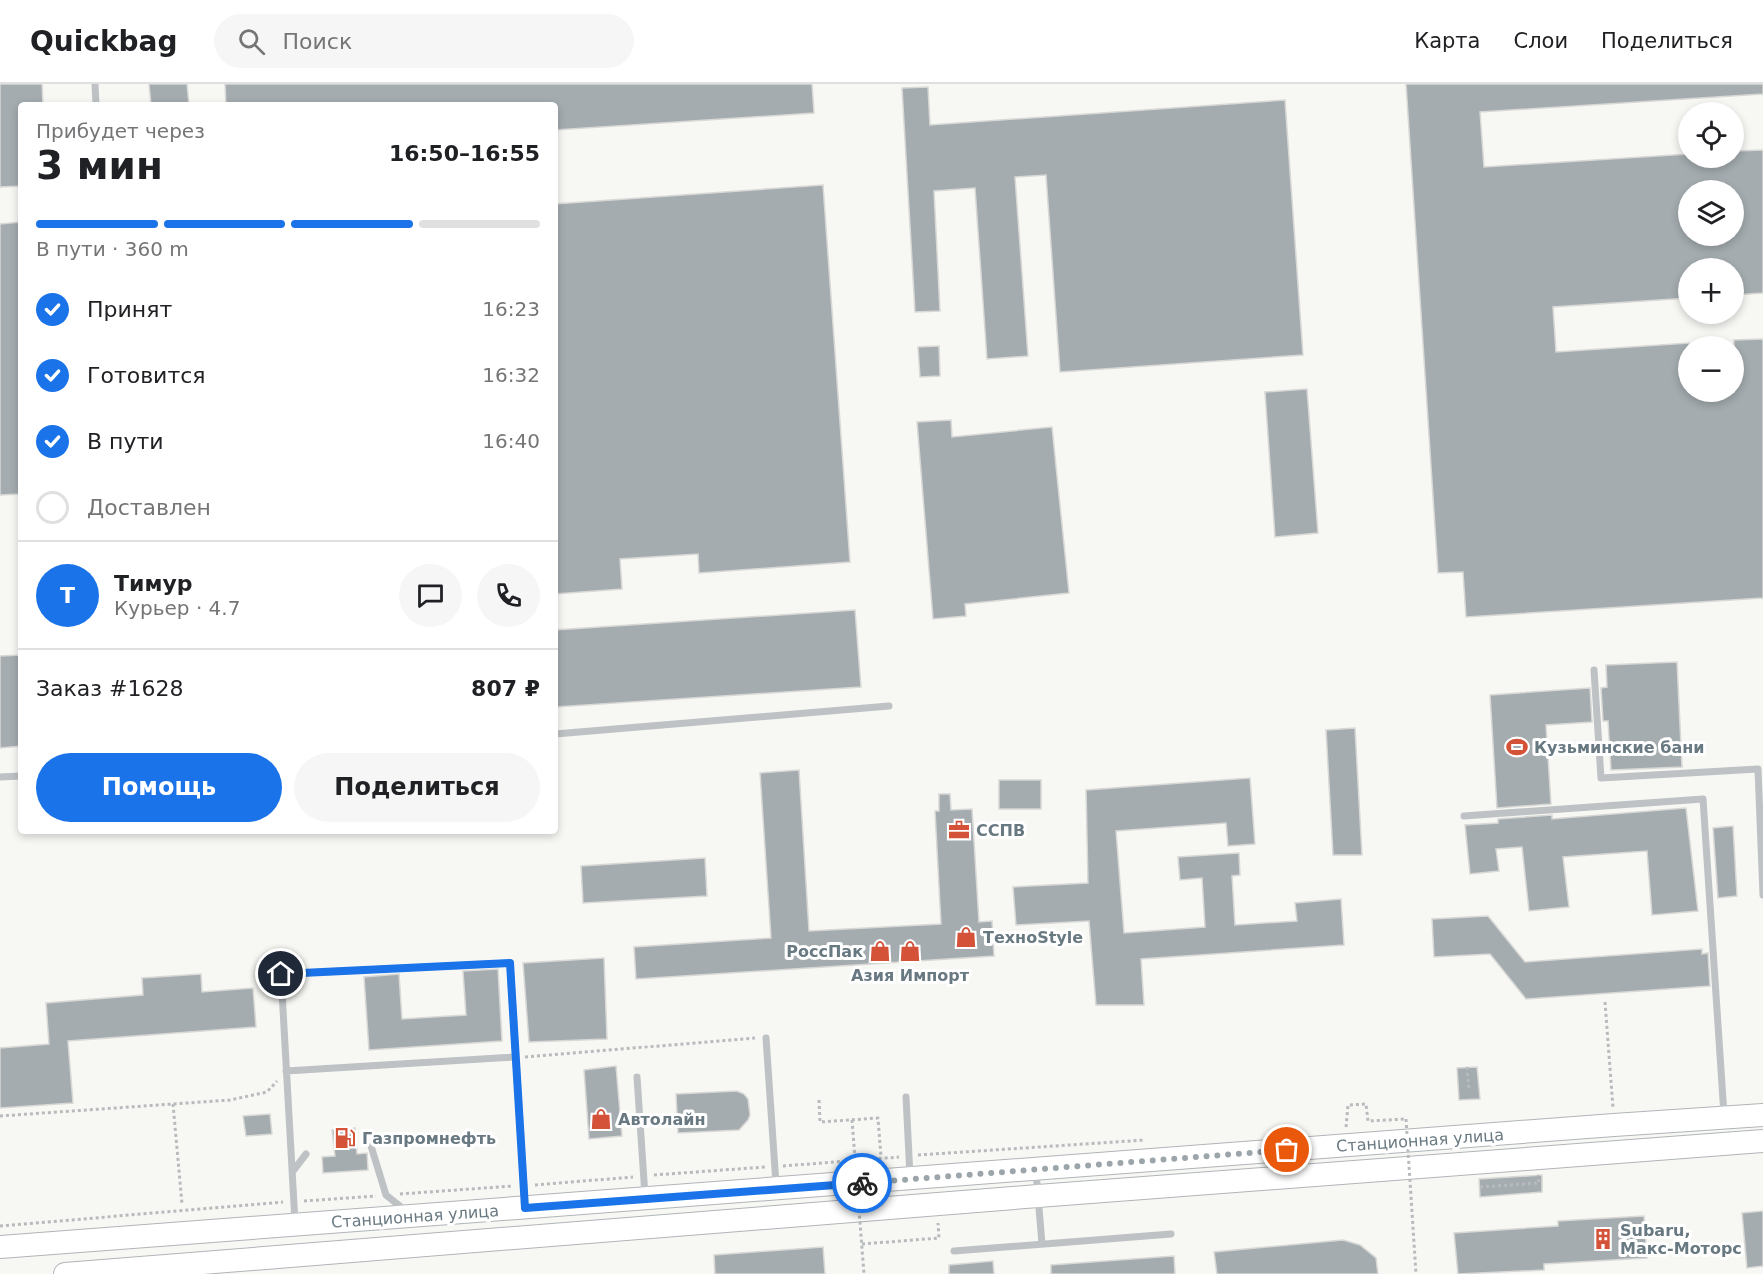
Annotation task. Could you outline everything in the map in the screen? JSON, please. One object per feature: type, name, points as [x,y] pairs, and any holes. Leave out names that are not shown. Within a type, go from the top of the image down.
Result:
[{"type":"main road","name":"Станционная улица","points":[[0,1247],[1763,1115]]},
{"type":"main road","name":"Станционная улица","points":[[65,1274],[1763,1141]]},
{"type":"lane","points":[[95,84],[96,102]]},
{"type":"lane","points":[[1594,670],[1601,778],[1758,769],[1761,795],[1763,895]]},
{"type":"lane","points":[[558,734],[889,706]]},
{"type":"lane","points":[[0,777],[18,776]]},
{"type":"lane","points":[[1464,816],[1703,799],[1724,1117]]},
{"type":"lane","points":[[296,1224],[281,974],[510,963],[525,1208]]},
{"type":"lane","points":[[766,1038],[776,1190]]},
{"type":"lane","points":[[286,1071],[514,1057]]},
{"type":"lane","points":[[637,1077],[646,1199]]},
{"type":"lane","points":[[906,1097],[910,1179]]},
{"type":"lane","points":[[371,1146],[386,1195],[412,1217]]},
{"type":"lane","points":[[292,1171],[306,1154]]},
{"type":"lane","points":[[1035,1169],[1042,1244]]},
{"type":"lane","points":[[954,1251],[1171,1234]]},
{"type":"path","points":[[1605,1002],[1614,1125]]},
{"type":"path","points":[[514,1057],[766,1038]]},
{"type":"path","points":[[1467,1068],[1469,1090]]},
{"type":"path","points":[[0,1116],[230,1100],[267,1092],[286,1071]]},
{"type":"path","points":[[819,1100],[819,1122],[878,1118],[881,1158]]},
{"type":"path","points":[[173,1104],[182,1204]]},
{"type":"path","points":[[1346,1127],[1348,1105],[1366,1104],[1368,1121],[1406,1119],[1416,1274]]},
{"type":"path","points":[[852,1120],[864,1274]]},
{"type":"path","points":[[1480,1187],[1539,1183]]},
{"type":"path","points":[[0,1226],[294,1201]]},
{"type":"path","points":[[862,1244],[939,1238]]},
{"type":"building","points":[[0,84],[42,84],[43,102],[18,102],[18,186],[0,187]]},
{"type":"building","points":[[149,84],[187,84],[189,102],[151,102]]},
{"type":"building","points":[[225,84],[812,84],[814,113],[558,130],[558,102],[226,102]]},
{"type":"building","points":[[1406,84],[1763,84],[1763,94],[1480,112],[1484,167],[1678,155],[1678,168],[1744,168],[1744,151],[1763,150],[1763,293],[1744,294],[1744,258],[1678,258],[1678,299],[1553,307],[1556,352],[1678,344],[1678,402],[1744,402],[1744,340],[1763,339],[1763,598],[1466,617],[1463,572],[1438,573]]},
{"type":"building","points":[[928,87],[930,125],[1285,100],[1303,355],[1060,372],[1046,175],[1015,177],[1028,356],[987,359],[975,188],[934,191],[940,311],[915,312],[902,88]]},
{"type":"building","points":[[823,185],[850,562],[699,573],[698,554],[620,559],[622,589],[558,594],[558,204]]},
{"type":"building","points":[[18,222],[18,494],[0,495],[0,224]]},
{"type":"building","points":[[939,346],[940,376],[920,377],[918,347]]},
{"type":"building","points":[[1307,389],[1318,533],[1275,537],[1265,392]]},
{"type":"building","points":[[951,420],[952,437],[1052,427],[1069,593],[965,604],[966,616],[933,619],[917,422]]},
{"type":"building","points":[[855,610],[861,687],[558,707],[558,630]]},
{"type":"building","points":[[18,655],[18,746],[0,748],[0,656]]},
{"type":"building","points":[[1677,662],[1682,767],[1611,770],[1608,721],[1603,721],[1601,688],[1607,687],[1606,665]]},
{"type":"building","points":[[1590,688],[1592,722],[1546,725],[1551,804],[1497,808],[1490,695]]},
{"type":"building","points":[[1355,728],[1362,855],[1333,855],[1326,730]]},
{"type":"building","points":[[799,770],[809,931],[941,924],[935,811],[939,811],[939,794],[950,794],[951,810],[972,809],[979,922],[992,921],[994,956],[636,979],[634,947],[771,938],[760,773]]},
{"type":"building","points":[[1250,778],[1255,844],[1228,846],[1226,823],[1116,831],[1124,933],[1205,927],[1202,878],[1180,880],[1178,857],[1239,853],[1240,875],[1232,876],[1235,925],[1297,921],[1295,903],[1341,899],[1344,945],[1141,959],[1144,1005],[1096,1005],[1089,921],[1016,925],[1013,887],[1088,883],[1086,790]]},
{"type":"building","points":[[999,780],[1041,780],[1041,809],[999,809]]},
{"type":"building","points":[[1686,808],[1698,911],[1652,915],[1647,851],[1563,857],[1569,907],[1529,911],[1522,847],[1496,849],[1499,871],[1470,874],[1465,825],[1498,823],[1498,819],[1552,815],[1552,819]]},
{"type":"building","points":[[1733,826],[1737,896],[1718,898],[1713,828]]},
{"type":"building","points":[[705,858],[707,896],[583,903],[581,866]]},
{"type":"building","points":[[1488,916],[1525,962],[1702,949],[1702,954],[1708,953],[1710,986],[1526,999],[1490,954],[1434,957],[1432,919]]},
{"type":"building","points":[[604,958],[607,1039],[529,1042],[523,963]]},
{"type":"building","points":[[498,969],[502,1041],[369,1050],[364,977],[399,974],[402,1019],[466,1015],[463,971]]},
{"type":"building","points":[[201,974],[202,992],[253,988],[256,1027],[68,1041],[73,1103],[0,1108],[0,1048],[49,1044],[46,1003],[143,995],[142,978]]},
{"type":"building","points":[[616,1066],[622,1136],[589,1139],[584,1070]]},
{"type":"building","points":[[1477,1067],[1480,1099],[1459,1100],[1457,1068]]},
{"type":"building","points":[[737,1091],[748,1099],[750,1115],[739,1130],[678,1133],[676,1094]]},
{"type":"building","points":[[270,1114],[272,1134],[246,1136],[243,1116]]},
{"type":"building","points":[[355,1128],[357,1154],[367,1153],[368,1170],[323,1173],[322,1157],[335,1156],[332,1130]]},
{"type":"building","points":[[1542,1175],[1542,1192],[1480,1197],[1479,1179]]},
{"type":"building","points":[[1763,1211],[1763,1266],[1747,1268],[1742,1213]]},
{"type":"building","points":[[1644,1216],[1647,1258],[1544,1264],[1544,1270],[1458,1274],[1454,1233],[1558,1226],[1558,1221]]},
{"type":"building","points":[[1343,1240],[1360,1245],[1376,1258],[1378,1274],[1217,1274],[1214,1252]]},
{"type":"building","points":[[823,1247],[825,1274],[715,1274],[714,1255]]},
{"type":"building","points":[[1174,1256],[1175,1274],[1051,1274],[1051,1265]]},
{"type":"building","points":[[993,1261],[994,1274],[949,1274],[949,1265]]},
{"type":"way so far","points":[[862,1183],[1287,1150]]},
{"type":"place","name":"Кузьминские бани","points":[[1517,747]]},
{"type":"place","name":"ССПВ","points":[[959,830]]},
{"type":"place","name":"ТехноStyle","points":[[966,937]]},
{"type":"place","name":"РоссПак","points":[[880,951]]},
{"type":"place","name":"Азия Импорт","points":[[910,951]]},
{"type":"place","name":"Автолайн","points":[[601,1119]]},
{"type":"place","name":"Газпромнефть","points":[[345,1138]]},
{"type":"place","name":"Subaru, Макс-Моторс","points":[[1603,1239]]},
{"type":"route","points":[[281,974],[510,963],[525,1208],[862,1183]]}]
